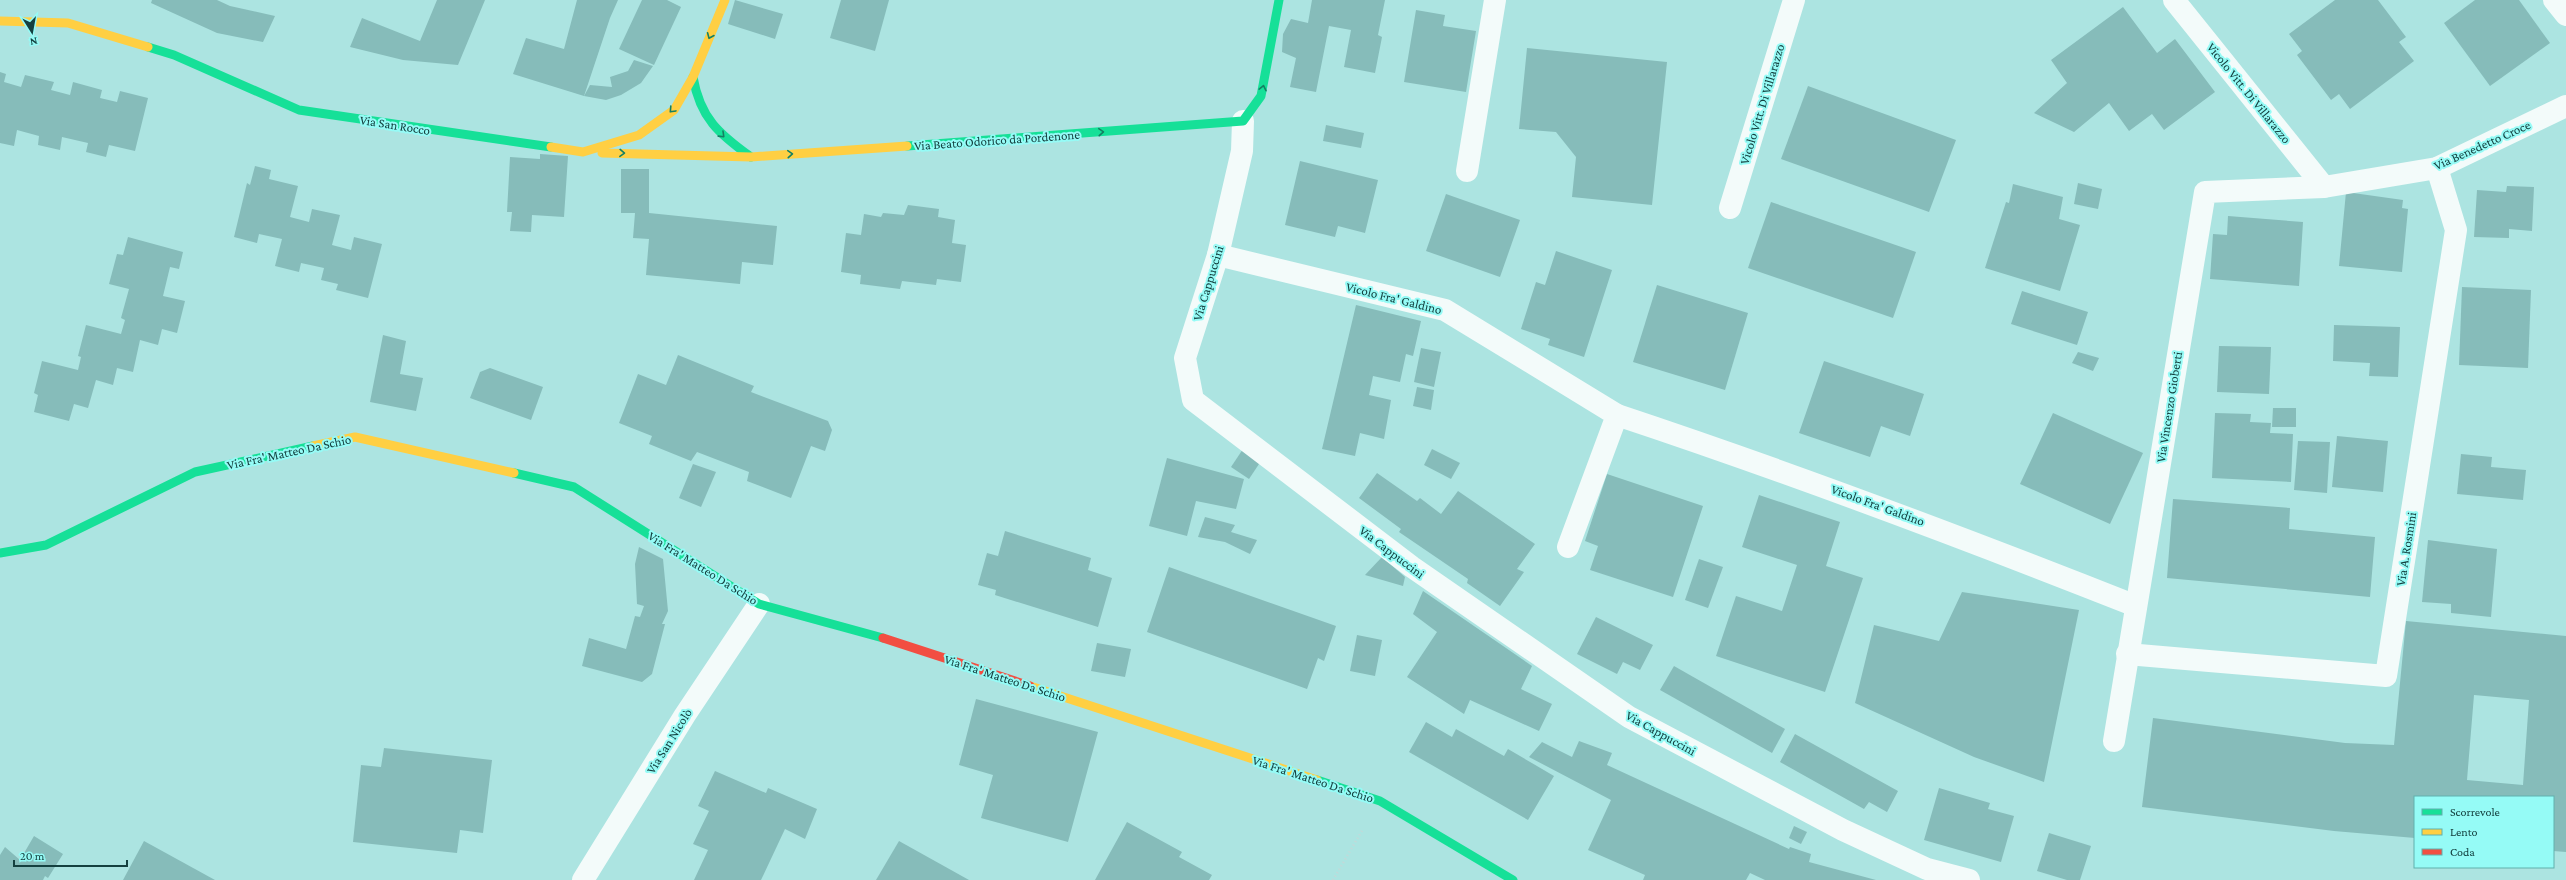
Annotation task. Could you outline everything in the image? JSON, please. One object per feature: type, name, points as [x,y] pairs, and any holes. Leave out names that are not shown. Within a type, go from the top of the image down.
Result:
[{"type":"street","name":"Via San Rocco","points":[[0,21],[68,23],[174,55],[299,110],[583,152],[639,135],[674,110],[693,77],[725,0]]},
{"type":"street","points":[[1243,121],[1261,96],[1279,0]]},
{"type":"street","points":[[1468,171],[1495,0]]},
{"type":"street","name":"Vicolo Vitt. Di Villarazzo","points":[[1730,208],[1794,0]]},
{"type":"street","name":"Vicolo Vitt. Di Villarazzo","points":[[2174,0],[2324,187]]},
{"type":"street","points":[[2554,0],[2566,16]]},
{"type":"street","points":[[693,77],[695,96],[703,114],[727,139],[751,156]]},
{"type":"street","name":"Via Benedetto Croce","points":[[2324,187],[2437,168],[2566,106]]},
{"type":"street","name":"Via Beato Odorico da Pordenone","points":[[583,152],[751,156],[1243,121]]},
{"type":"street","name":"Via Cappuccini","points":[[1243,121],[1242,151],[1218,255],[1185,358],[1193,400],[1412,567],[1629,717],[1843,830],[1927,869],[1969,880]]},
{"type":"street","name":"Via A. Rosmini","points":[[2127,654],[2386,676],[2456,230],[2437,168]]},
{"type":"street","name":"Via Vincenzo Gioberti","points":[[2114,741],[2127,654],[2205,192],[2324,187]]},
{"type":"street","name":"Vicolo Fra' Galdino","points":[[1218,255],[1445,310],[1616,415],[1766,465],[1934,526],[2136,606]]},
{"type":"street","points":[[1568,547],[1616,415]]},
{"type":"street","name":"Via Fra' Matteo Da Schio","points":[[0,553],[46,545],[195,472],[355,437],[574,487],[759,604],[856,629],[1380,801],[1513,880]]},
{"type":"street","name":"Via San Nicolò","points":[[583,880],[685,715],[759,604]]},
{"type":"path","points":[[1333,880],[1380,801]]},
{"type":"building","points":[[152,0],[217,0],[230,6],[275,16],[263,42],[217,33],[151,3]]},
{"type":"building","points":[[437,0],[485,0],[458,65],[403,60],[350,47],[362,18],[420,41]]},
{"type":"building","points":[[577,0],[618,0],[610,18],[584,96],[513,74],[526,38],[564,49]]},
{"type":"building","points":[[642,0],[667,0],[681,7],[654,65],[619,49]]},
{"type":"building","points":[[735,0],[783,14],[775,39],[728,24]]},
{"type":"building","points":[[841,0],[889,0],[875,51],[830,38]]},
{"type":"building","points":[[1312,0],[1385,0],[1378,35],[1382,37],[1375,73],[1344,67],[1351,30],[1329,26],[1316,92],[1290,87],[1296,58],[1282,52],[1283,34],[1291,19],[1308,23]]},
{"type":"building","points":[[2335,0],[2378,0],[2406,37],[2399,42],[2414,61],[2350,109],[2339,94],[2331,100],[2297,55],[2302,51],[2289,34]]},
{"type":"building","points":[[2475,0],[2519,0],[2550,43],[2490,86],[2444,23]]},
{"type":"building","points":[[2123,7],[2157,53],[2175,39],[2215,92],[2164,130],[2152,114],[2129,131],[2109,103],[2074,132],[2034,113],[2067,83],[2051,60]]},
{"type":"building","points":[[1416,10],[1445,15],[1443,26],[1476,31],[1466,92],[1404,82]]},
{"type":"building","points":[[1527,48],[1667,62],[1652,205],[1572,197],[1576,157],[1556,132],[1519,129]]},
{"type":"building","points":[[634,60],[653,66],[641,83],[621,95],[606,100],[584,96],[590,85],[612,87],[610,77],[628,71]]},
{"type":"building","points":[[0,72],[6,74],[4,82],[21,87],[25,75],[54,82],[51,90],[70,95],[73,82],[102,90],[100,98],[117,102],[120,91],[148,98],[135,151],[109,145],[106,157],[86,152],[88,143],[62,137],[60,150],[38,145],[39,136],[17,130],[14,146],[0,143]]},
{"type":"building","points":[[1808,86],[1956,140],[1929,212],[1781,159]]},
{"type":"building","points":[[1326,125],[1364,133],[1361,148],[1323,141]]},
{"type":"building","points":[[540,154],[568,156],[564,217],[532,215],[531,232],[510,231],[512,212],[507,212],[510,157],[540,159]]},
{"type":"building","points":[[1300,161],[1378,180],[1365,233],[1338,226],[1335,237],[1285,225]]},
{"type":"building","points":[[255,166],[271,170],[269,179],[298,186],[290,217],[309,222],[312,209],[340,215],[332,245],[351,250],[354,237],[382,244],[368,298],[336,290],[338,284],[321,280],[324,268],[301,263],[299,272],[275,266],[282,239],[259,234],[257,243],[234,237],[247,183],[250,185]]},
{"type":"building","points":[[621,169],[649,169],[649,213],[777,226],[773,265],[742,262],[740,284],[646,275],[649,239],[633,238],[635,213],[621,213]]},
{"type":"building","points":[[2078,183],[2102,189],[2098,209],[2074,204]]},
{"type":"building","points":[[2013,184],[2063,197],[2059,219],[2080,225],[2060,291],[1985,268],[2006,202],[2009,203]]},
{"type":"building","points":[[2507,186],[2534,187],[2532,231],[2509,229],[2509,238],[2474,237],[2477,190],[2506,192]]},
{"type":"building","points":[[2346,192],[2403,200],[2402,208],[2408,209],[2402,272],[2339,266]]},
{"type":"building","points":[[1446,194],[1520,220],[1500,277],[1426,251]]},
{"type":"building","points":[[1771,202],[1916,252],[1893,318],[1748,268]]},
{"type":"building","points":[[908,205],[939,209],[938,217],[955,220],[952,243],[966,245],[961,282],[937,279],[936,285],[902,281],[900,289],[860,284],[861,275],[841,272],[846,233],[861,235],[864,214],[881,217],[883,213],[904,215]]},
{"type":"building","points":[[2228,216],[2303,222],[2299,286],[2210,279],[2213,234],[2227,235]]},
{"type":"building","points":[[128,237],[183,252],[179,269],[170,267],[163,296],[185,301],[177,333],[162,329],[158,345],[140,340],[133,372],[117,368],[113,385],[96,380],[88,408],[74,404],[69,421],[34,412],[38,395],[34,393],[42,361],[78,370],[81,357],[78,356],[86,325],[121,334],[125,320],[121,318],[129,289],[109,284],[117,254],[123,255]]},
{"type":"building","points":[[1556,251],[1612,270],[1584,357],[1548,345],[1550,339],[1521,329],[1536,282],[1545,285]]},
{"type":"building","points":[[1657,285],[1748,313],[1725,390],[1633,362]]},
{"type":"building","points":[[2462,287],[2531,290],[2528,368],[2459,365]]},
{"type":"building","points":[[2022,291],[2088,312],[2077,345],[2011,324]]},
{"type":"building","points":[[1356,305],[1421,321],[1413,356],[1406,354],[1400,382],[1373,376],[1369,395],[1391,400],[1384,439],[1360,433],[1355,456],[1322,449]]},
{"type":"building","points":[[2334,325],[2400,327],[2398,377],[2369,376],[2370,363],[2333,361]]},
{"type":"building","points":[[383,335],[406,341],[400,374],[423,378],[416,411],[370,402]]},
{"type":"building","points":[[2219,346],[2271,347],[2269,394],[2217,392]]},
{"type":"building","points":[[1421,348],[1441,352],[1434,387],[1414,382]]},
{"type":"building","points":[[2078,352],[2099,358],[2093,371],[2072,363]]},
{"type":"building","points":[[678,355],[754,386],[751,392],[828,421],[832,430],[825,451],[811,446],[791,498],[747,481],[749,472],[697,452],[691,461],[649,444],[652,436],[619,423],[638,374],[666,385]]},
{"type":"building","points":[[1824,361],[1924,394],[1910,436],[1881,426],[1870,457],[1799,433]]},
{"type":"building","points":[[490,368],[543,387],[531,420],[470,398],[480,372]]},
{"type":"building","points":[[1417,387],[1434,390],[1431,410],[1413,406]]},
{"type":"building","points":[[2273,408],[2296,408],[2296,427],[2272,427]]},
{"type":"building","points":[[2053,413],[2143,453],[2110,524],[2020,484]]},
{"type":"building","points":[[2215,413],[2251,414],[2250,422],[2271,423],[2270,433],[2293,434],[2291,482],[2212,478]]},
{"type":"building","points":[[2337,436],[2388,441],[2383,492],[2332,487]]},
{"type":"building","points":[[2298,441],[2330,442],[2327,493],[2294,490]]},
{"type":"building","points":[[1243,449],[1261,461],[1249,479],[1231,467]]},
{"type":"building","points":[[1432,449],[1460,463],[1451,479],[1424,465]]},
{"type":"building","points":[[2461,454],[2492,457],[2491,467],[2526,470],[2523,500],[2457,494]]},
{"type":"building","points":[[1167,458],[1244,479],[1236,509],[1196,501],[1187,536],[1149,526]]},
{"type":"building","points":[[693,464],[716,472],[701,507],[679,498]]},
{"type":"building","points":[[1377,473],[1417,501],[1420,498],[1441,514],[1458,491],[1535,544],[1517,569],[1524,572],[1500,606],[1467,583],[1468,579],[1399,532],[1401,529],[1359,498]]},
{"type":"building","points":[[1607,474],[1703,506],[1673,597],[1590,570],[1598,546],[1585,541]]},
{"type":"building","points":[[1759,495],[1840,522],[1826,566],[1863,578],[1825,692],[1716,656],[1736,596],[1782,611],[1797,565],[1742,547]]},
{"type":"building","points":[[2173,499],[2290,508],[2289,529],[2375,537],[2370,597],[2167,578]]},
{"type":"building","points":[[1205,517],[1235,525],[1231,532],[1257,540],[1250,554],[1225,542],[1198,537]]},
{"type":"building","points":[[1005,531],[1091,558],[1088,570],[1112,578],[1098,627],[995,595],[996,590],[978,585],[987,553],[998,556]]},
{"type":"building","points":[[2428,540],[2497,549],[2491,617],[2451,613],[2451,604],[2422,602]]},
{"type":"building","points":[[639,547],[663,559],[668,611],[662,624],[665,624],[652,674],[642,682],[582,666],[589,638],[626,649],[635,616],[640,617],[644,606],[637,604],[635,564]]},
{"type":"building","points":[[1382,557],[1405,577],[1403,586],[1365,575]]},
{"type":"building","points":[[1699,559],[1723,567],[1708,608],[1685,600]]},
{"type":"building","points":[[1169,567],[1336,626],[1324,661],[1318,658],[1307,689],[1147,632]]},
{"type":"building","points":[[1423,591],[1532,666],[1521,689],[1552,704],[1539,731],[1470,700],[1464,714],[1407,677],[1437,632],[1413,614]]},
{"type":"building","points":[[1962,592],[2079,610],[2044,782],[1974,757],[1855,703],[1874,625],[1939,641]]},
{"type":"building","points":[[1596,617],[1653,645],[1640,670],[1623,662],[1617,674],[1577,654]]},
{"type":"building","points":[[2406,621],[2566,636],[2566,852],[2554,851],[2554,796],[2414,796],[2414,838],[2334,831],[2142,807],[2153,718],[2345,743],[2394,745]],"holes":[[[2474,695],[2529,700],[2523,785],[2467,780]]]},
{"type":"building","points":[[1357,635],[1382,640],[1375,676],[1350,671]]},
{"type":"building","points":[[1097,643],[1131,649],[1125,677],[1091,671]]},
{"type":"building","points":[[1674,666],[1785,729],[1772,753],[1660,690]]},
{"type":"building","points":[[976,699],[1098,732],[1068,842],[981,818],[993,775],[959,765]]},
{"type":"building","points":[[1426,722],[1452,737],[1456,729],[1504,756],[1508,749],[1554,776],[1528,820],[1409,752]]},
{"type":"building","points":[[1795,734],[1898,791],[1887,812],[1869,802],[1864,809],[1780,762]]},
{"type":"building","points":[[1579,741],[1612,753],[1607,765],[1789,849],[1790,847],[1811,854],[1809,862],[1876,880],[1765,880],[1750,873],[1746,880],[1643,880],[1645,875],[1588,850],[1611,800],[1529,757],[1542,742],[1572,757]]},
{"type":"building","points":[[384,748],[492,760],[483,833],[460,830],[457,853],[353,842],[361,765],[381,767]]},
{"type":"building","points":[[715,771],[766,793],[768,788],[817,809],[805,839],[785,829],[761,880],[694,880],[708,850],[693,844],[709,811],[698,806]]},
{"type":"building","points":[[1939,788],[1990,803],[1988,809],[2014,816],[2001,862],[1924,840]]},
{"type":"building","points":[[1127,822],[1182,852],[1179,857],[1212,875],[1209,880],[1095,880]]},
{"type":"building","points":[[1794,826],[1807,832],[1801,844],[1789,838]]},
{"type":"building","points":[[2049,833],[2091,846],[2080,880],[2067,880],[2037,871]]},
{"type":"building","points":[[34,836],[63,854],[48,878],[45,876],[43,880],[0,880],[0,855],[5,847],[20,860]]},
{"type":"building","points":[[144,841],[215,880],[123,880]]},
{"type":"building","points":[[899,841],[969,880],[876,880]]},
{"type":"traffic: fast","points":[[907,146],[1243,121],[1261,96],[1279,0]]},
{"type":"traffic: fast","points":[[148,47],[174,55],[299,110],[551,147]]},
{"type":"traffic: fast","points":[[693,77],[701,104],[713,124],[729,141],[751,157]]},
{"type":"traffic: fast","points":[[0,553],[46,545],[195,472],[313,446]]},
{"type":"traffic: fast","points":[[514,473],[574,487],[759,604],[883,638]]},
{"type":"traffic: fast","points":[[1317,780],[1380,801],[1513,880]]},
{"type":"traffic: slow","points":[[551,147],[583,152],[639,135],[674,110],[693,77],[725,0]]},
{"type":"traffic: slow","points":[[0,21],[68,23],[148,47]]},
{"type":"traffic: slow","points":[[602,153],[751,157],[907,146]]},
{"type":"traffic: slow","points":[[313,446],[355,437],[514,473]]},
{"type":"traffic: slow","points":[[1030,686],[1317,780]]},
{"type":"traffic: jam","points":[[883,638],[1030,686]]}]
